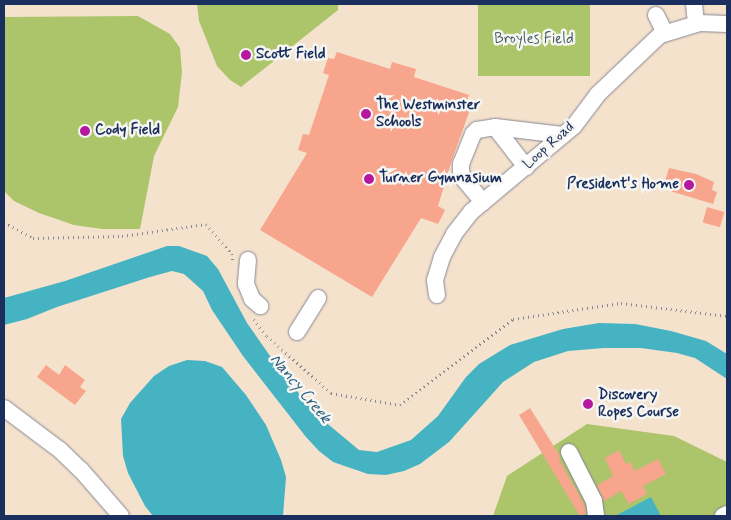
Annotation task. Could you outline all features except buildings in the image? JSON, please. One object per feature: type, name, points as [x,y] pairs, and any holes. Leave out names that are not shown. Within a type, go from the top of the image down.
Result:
[{"type":"street","points":[[694,4],[696,24]]},
{"type":"street","points":[[656,15],[665,33]]},
{"type":"street","name":"Loop Road","points":[[438,296],[435,280],[442,256],[454,234],[471,212],[574,126],[597,95],[660,35],[696,24],[727,24]]},
{"type":"street","points":[[495,127],[526,167]]},
{"type":"street","points":[[483,202],[463,178],[461,164],[473,134],[477,130],[495,127],[563,135]]},
{"type":"street","points":[[241,262],[255,311]]},
{"type":"street","points":[[297,332],[318,298]]},
{"type":"street","points":[[4,408],[60,450],[81,470],[121,516]]},
{"type":"street","points":[[569,452],[594,501],[596,516]]},
{"type":"street","points":[[723,516],[727,514]]},
{"type":"path","points":[[4,222],[33,238],[122,236],[206,224],[241,262]]},
{"type":"path","points":[[255,311],[267,336],[331,393],[400,405],[512,319],[622,302],[727,316]]},
{"type":"green space","name":"Scott Field","points":[[197,4],[338,4],[338,10],[241,87],[230,80],[217,66],[199,21]]},
{"type":"green space","name":"Broyles Field","points":[[478,4],[590,4],[590,76],[478,76]]},
{"type":"green space","name":"Cody Field","points":[[138,16],[170,34],[180,48],[182,72],[178,107],[154,156],[140,229],[102,229],[74,225],[39,213],[14,201],[4,191],[4,17]]},
{"type":"green space","points":[[587,424],[674,436],[727,462],[727,516],[493,516],[507,476]]},
{"type":"water","points":[[167,246],[179,246],[207,256],[218,269],[247,323],[282,373],[317,415],[359,450],[377,452],[411,440],[438,416],[466,377],[479,364],[510,345],[563,329],[599,323],[635,324],[671,331],[706,341],[727,354],[727,379],[695,358],[677,353],[641,348],[604,348],[568,351],[534,362],[503,382],[449,442],[420,464],[404,471],[386,475],[368,474],[333,462],[306,437],[243,356],[212,310],[203,291],[184,274],[172,271],[150,277],[4,325],[4,298],[65,281]]},
{"type":"water","points":[[187,360],[205,361],[222,367],[246,395],[266,425],[286,477],[283,516],[153,516],[145,506],[128,473],[123,456],[121,419],[130,403],[154,376],[169,366]]},
{"type":"water","points":[[651,497],[661,516],[615,516]]},
{"type":"place","name":"Scott Field","points":[[246,55]]},
{"type":"place","name":"The Westminster Schools","points":[[366,114]]},
{"type":"place","name":"Cody Field","points":[[85,131]]},
{"type":"place","name":"Turner Gymnasium","points":[[369,179]]},
{"type":"place","name":"President's Home","points":[[689,185]]},
{"type":"place","name":"Discovery Ropes Course","points":[[588,404]]},
{"type":"water label","name":"Nancy Creek","points":[[300,389]]}]
